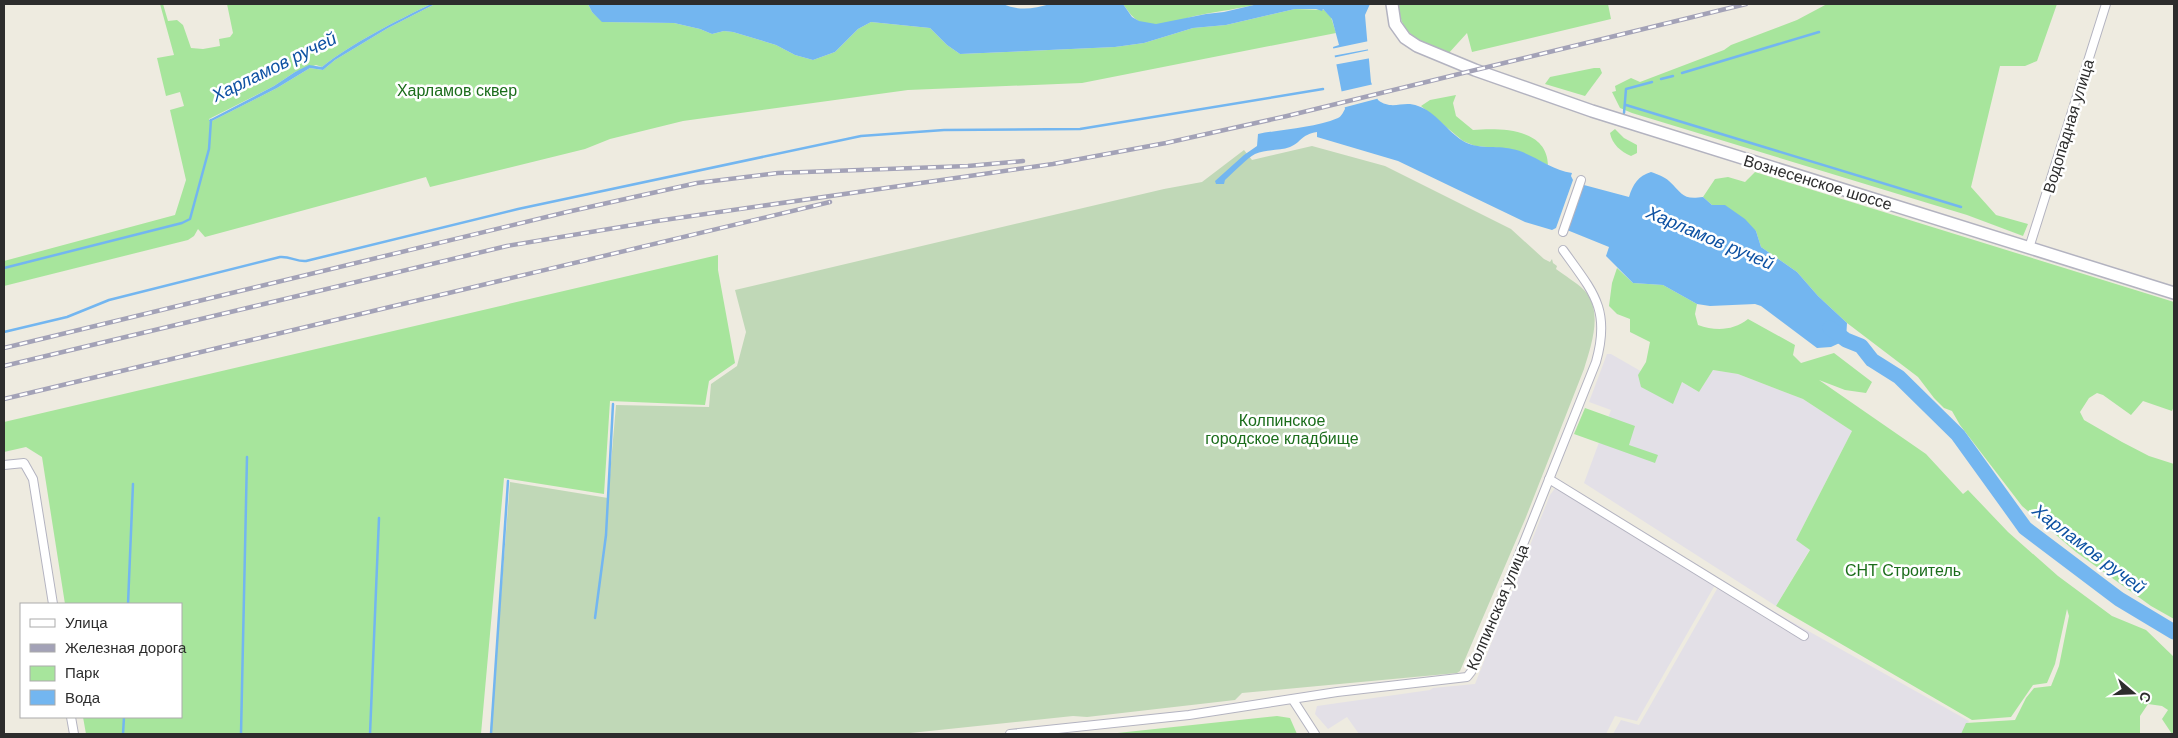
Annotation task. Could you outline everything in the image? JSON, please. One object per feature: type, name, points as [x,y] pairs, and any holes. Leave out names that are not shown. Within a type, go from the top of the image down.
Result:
[{"type":"street","name":"Вознесенское шоссе","points":[[1392,4],[1395,24],[1404,38],[1464,66],[1592,111],[2174,293]]},
{"type":"street","name":"Водопадная улица","points":[[2029,248],[2106,4]]},
{"type":"street","points":[[1563,232],[1582,180]]},
{"type":"street","name":"Колпинская улица","points":[[1010,734],[1189,716],[1337,692],[1466,677],[1471,672],[1480,652],[1596,362],[1602,331],[1601,311],[1594,294],[1563,250]]},
{"type":"street","points":[[4,465],[24,463],[33,479],[53,603]]},
{"type":"street","points":[[1549,479],[1804,636]]},
{"type":"street","points":[[1293,700],[1315,734]]},
{"type":"street","points":[[71,718],[74,734]]},
{"type":"shaded area","points":[[1607,354],[1611,354],[1677,392],[1682,382],[1699,392],[1713,370],[1738,374],[1803,399],[1852,431],[1796,540],[1810,549],[1776,606],[1584,483],[1611,410],[1589,402]]},
{"type":"shaded area","points":[[1556,487],[1715,585],[1637,721],[1615,716],[1606,734],[1359,734],[1347,717],[1328,729],[1315,714],[1317,706],[1430,690],[1433,688],[1475,684],[1550,495]]},
{"type":"shaded area","points":[[1721,582],[1969,721],[1963,734],[1613,734],[1621,720],[1639,725]]},
{"type":"green space","name":"Харламов сквер","points":[[160,4],[163,4],[168,21],[177,20],[183,25],[191,48],[203,49],[220,46],[219,39],[230,37],[233,33],[227,4],[431,4],[360,41],[322,67],[316,65],[295,72],[274,86],[209,119],[210,122],[277,88],[310,68],[323,70],[335,60],[388,28],[435,4],[588,4],[592,12],[603,22],[674,23],[712,34],[724,31],[733,32],[776,45],[795,55],[813,60],[835,52],[858,29],[871,22],[930,28],[947,45],[960,54],[1115,47],[1144,43],[1193,28],[1226,25],[1295,9],[1324,10],[1331,17],[1336,33],[1082,83],[908,90],[683,121],[610,139],[585,149],[430,187],[426,177],[205,237],[198,229],[194,236],[188,240],[4,286],[4,261],[175,215],[186,180],[170,110],[184,106],[180,92],[166,96],[157,58],[174,55]]},
{"type":"green space","points":[[1123,4],[1258,4],[1149,25],[1142,23],[1131,15]]},
{"type":"green space","points":[[1399,4],[1608,4],[1611,19],[1472,52],[1467,33],[1448,54],[1421,42],[1407,31],[1400,15]]},
{"type":"green space","points":[[1827,4],[2057,4],[2037,61],[2025,66],[2000,66],[1971,187],[1996,215],[2028,224],[2023,236],[1967,215],[1632,113],[1620,108],[1612,92],[1616,91],[1615,86],[1631,78],[1640,82],[1797,20]]},
{"type":"green space","points":[[1600,68],[1602,73],[1585,96],[1545,84],[1550,77]]},
{"type":"green space","points":[[1456,95],[1453,103],[1456,116],[1473,130],[1509,130],[1531,137],[1540,144],[1546,153],[1548,165],[1511,149],[1475,146],[1463,141],[1421,106],[1430,100]]},
{"type":"green space","points":[[1615,129],[1624,138],[1637,145],[1637,153],[1631,156],[1618,147],[1610,133]]},
{"type":"green space","name":"Колпинское городское кладбище","points":[[1312,146],[1385,166],[1511,229],[1544,259],[1550,262],[1552,259],[1553,263],[1557,266],[1556,269],[1584,290],[1590,298],[1593,308],[1595,318],[1594,329],[1584,369],[1526,517],[1460,671],[1457,673],[1242,693],[1235,700],[1087,717],[1073,716],[901,734],[490,734],[510,482],[608,498],[616,405],[709,407],[711,384],[737,366],[746,332],[735,290],[1164,189],[1202,182],[1244,150],[1252,160]]},
{"type":"green space","points":[[1755,172],[2174,302],[2174,406],[2172,411],[2143,401],[2131,415],[2103,395],[2097,393],[2089,398],[2080,412],[2084,420],[2122,442],[2149,456],[2174,464],[2174,619],[2151,606],[2076,552],[2022,506],[1960,425],[1952,411],[1944,408],[1934,398],[1918,377],[1847,323],[1818,296],[1797,272],[1761,247],[1756,231],[1712,205],[1703,197],[1715,179],[1728,177],[1745,182]]},
{"type":"green space","points":[[718,255],[718,270],[735,363],[709,381],[705,405],[610,401],[604,494],[504,478],[481,734],[86,734],[83,718],[182,718],[182,603],[65,603],[42,457],[26,447],[4,452],[4,422]]},
{"type":"green space","name":"СНТ Строитель","points":[[1617,268],[1633,283],[1663,285],[1697,304],[1695,314],[1698,325],[1724,329],[1736,326],[1748,319],[1795,345],[1793,355],[1801,363],[1834,353],[1872,382],[1866,393],[1845,390],[1819,380],[1926,454],[1963,494],[1968,490],[2008,532],[2058,576],[2112,616],[2146,630],[2174,657],[2174,734],[2172,734],[2162,719],[2168,710],[2162,706],[2148,704],[2140,716],[2140,734],[1961,734],[1966,723],[2015,720],[2026,698],[2034,688],[2051,686],[2059,666],[2069,616],[2067,609],[2055,664],[2047,683],[2033,685],[2011,717],[1972,720],[1776,606],[1810,550],[1796,540],[1852,431],[1803,399],[1738,374],[1713,370],[1699,392],[1682,382],[1673,404],[1641,387],[1638,375],[1646,362],[1650,342],[1630,332],[1630,319],[1617,314],[1609,306],[1612,283]]},
{"type":"green space","points":[[1585,408],[1635,426],[1629,445],[1658,455],[1655,463],[1574,434]]},
{"type":"green space","points":[[1277,716],[1290,718],[1297,734],[1108,734]]},
{"type":"water","points":[[431,4],[435,4],[388,28],[335,60],[323,70],[310,68],[277,88],[210,122],[209,120],[274,86],[309,65],[322,67],[360,41]]},
{"type":"water","points":[[588,4],[1003,4],[1014,8],[1026,8],[1050,4],[1123,4],[1132,17],[1139,21],[1156,24],[1258,4],[1370,4],[1365,15],[1371,82],[1378,100],[1388,105],[1413,104],[1418,106],[1436,117],[1457,137],[1469,144],[1520,151],[1556,169],[1572,173],[1573,180],[1556,228],[1552,230],[1525,222],[1398,161],[1317,137],[1317,132],[1307,135],[1290,147],[1255,154],[1225,180],[1224,184],[1216,184],[1215,181],[1257,146],[1258,134],[1319,124],[1338,118],[1342,114],[1345,109],[1333,47],[1339,45],[1332,19],[1323,9],[1322,11],[1316,9],[1295,9],[1226,25],[1193,28],[1144,43],[1115,47],[960,54],[947,45],[930,28],[871,22],[858,29],[835,52],[813,60],[795,55],[776,45],[733,32],[724,31],[712,34],[674,23],[602,22],[592,12]]},
{"type":"water","points":[[1651,172],[1667,180],[1687,197],[1703,197],[1712,205],[1725,205],[1745,219],[1756,231],[1761,247],[1797,272],[1818,296],[1847,323],[1846,340],[1831,347],[1817,348],[1761,306],[1755,304],[1710,306],[1697,304],[1663,285],[1633,283],[1606,256],[1609,247],[1567,230],[1584,185],[1629,197],[1637,181]]},
{"type":"pier","points":[[1369,41],[1370,49],[1332,56],[1331,49]]},
{"type":"pier","points":[[1370,50],[1371,58],[1333,65],[1332,58]]},
{"type":"pier","points":[[1374,84],[1380,98],[1342,108],[1339,92]]},
{"type":"waterway","points":[[1682,73],[1819,32]]},
{"type":"waterway","points":[[1661,79],[1673,76]]},
{"type":"waterway","points":[[1624,113],[1626,89],[1652,82]]},
{"type":"waterway","points":[[4,332],[67,317],[109,300],[280,257],[306,261],[518,209],[861,136],[944,130],[1080,129],[1323,89]]},
{"type":"waterway","points":[[1626,105],[1961,207]]},
{"type":"waterway","points":[[4,268],[182,223],[190,219],[209,149],[211,120]]},
{"type":"waterway","name":"Харламов ручей","points":[[1830,328],[1846,340],[1861,346],[1872,360],[1899,377],[1958,435],[2025,528],[2119,599],[2174,632]]},
{"type":"waterway","points":[[595,618],[606,535],[613,404]]},
{"type":"waterway","points":[[241,734],[247,457]]},
{"type":"waterway","points":[[491,734],[508,481]]},
{"type":"waterway","points":[[128,603],[133,484]]},
{"type":"waterway","points":[[370,734],[379,518]]},
{"type":"waterway","points":[[123,734],[124,718]]},
{"type":"railway","points":[[4,366],[507,246],[657,221],[1053,164],[1166,143],[1287,116],[1746,4]]},
{"type":"railway","points":[[4,348],[567,212],[697,183],[778,173],[968,166],[1023,161]]},
{"type":"railway","points":[[4,399],[830,202]]}]
